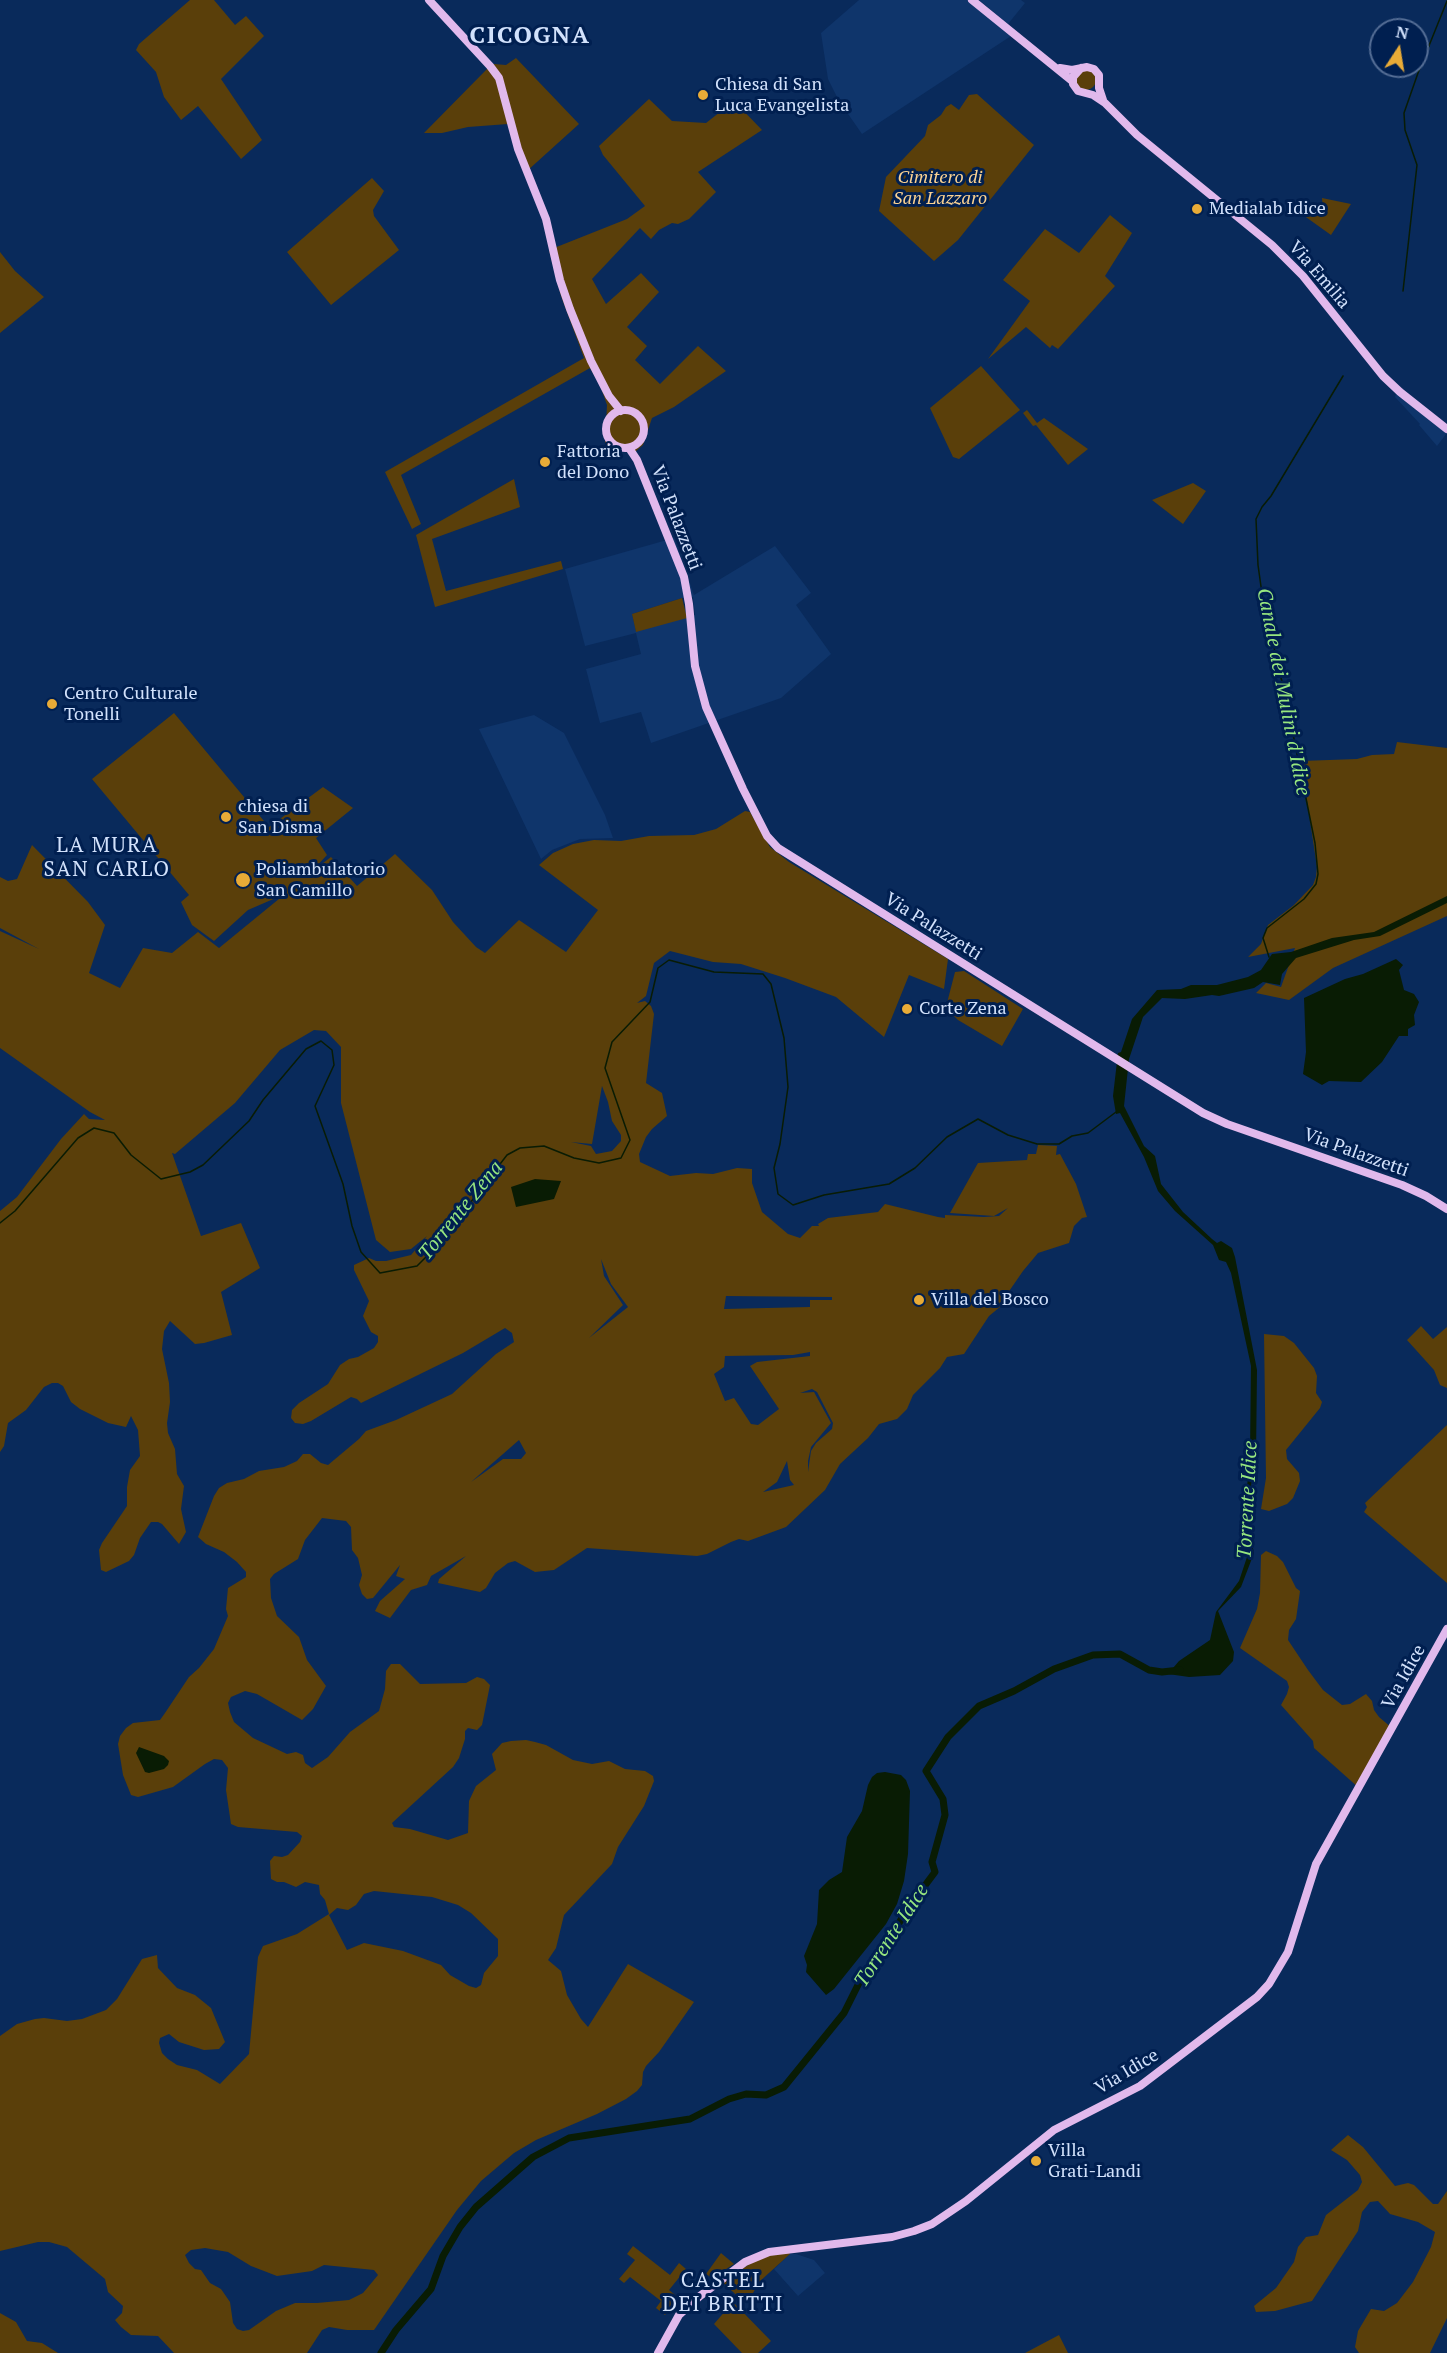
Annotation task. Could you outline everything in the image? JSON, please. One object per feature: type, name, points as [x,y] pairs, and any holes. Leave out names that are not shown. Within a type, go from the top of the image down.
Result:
[{"type":"main road","name":"Via Palazzetti","points":[[429,0],[499,78],[518,149],[546,219],[560,280],[570,309],[591,361],[609,396],[612,406],[606,434],[616,447],[629,448],[637,460],[684,578],[695,666],[706,707],[718,737],[767,836],[787,854],[1203,1113],[1227,1124],[1402,1185],[1447,1209]]},
{"type":"main road","name":"Via Emilia","points":[[972,0],[1058,68],[1072,81],[1077,91],[1089,94],[1105,103],[1137,135],[1243,220],[1288,260],[1383,376],[1447,429]]},
{"type":"main road","name":"Via Emilia","points":[[1081,68],[1088,66],[1099,75],[1099,84],[1105,103]]},
{"type":"main road","points":[[1058,68],[1068,70],[1081,68]]},
{"type":"main road","points":[[1072,81],[1074,74],[1081,68]]},
{"type":"main road","points":[[1089,94],[1099,84]]},
{"type":"main road","name":"Via Palazzetti","points":[[609,396],[621,411],[634,412],[642,421],[644,429],[637,460]]},
{"type":"main road","points":[[611,416],[621,411]]},
{"type":"main road","points":[[629,448],[639,443]]},
{"type":"main road","name":"Via Idice","points":[[658,2353],[679,2315],[745,2262],[769,2252],[892,2237],[932,2224],[966,2201],[1054,2130],[1140,2086],[1257,1996],[1269,1984],[1288,1952],[1316,1864],[1447,1629]]},
{"type":"shaded area","points":[[859,0],[967,0],[1011,36],[862,134],[839,101],[828,79],[821,33]]},
{"type":"shaded area","points":[[979,0],[1021,0],[1025,3],[1008,24]]},
{"type":"shaded area","points":[[1396,394],[1447,433],[1437,446],[1395,397]]},
{"type":"shaded area","points":[[674,538],[694,595],[775,546],[811,593],[796,605],[831,654],[781,698],[651,743],[641,712],[600,723],[586,669],[641,654],[636,633],[585,646],[565,569]],"holes":[[[693,597],[695,615],[636,631],[632,614],[682,598]]]},
{"type":"shaded area","points":[[534,715],[564,733],[605,815],[613,838],[580,839],[552,850],[541,859],[479,729]]},
{"type":"shaded area","points":[[790,2254],[814,2260],[825,2273],[798,2296],[774,2269]]},
{"type":"green space","points":[[190,0],[214,0],[235,25],[246,16],[264,36],[221,79],[262,140],[241,159],[198,106],[181,120],[164,97],[156,72],[136,50],[139,44]]},
{"type":"green space","points":[[516,58],[579,124],[527,171],[508,124],[468,127],[442,133],[424,133],[487,69],[494,64],[506,65]]},
{"type":"green space","points":[[1086,70],[1093,73],[1096,80],[1093,87],[1086,90],[1079,87],[1076,80],[1079,73]]},
{"type":"green space","name":"Cimitero di San Lazzaro","points":[[977,94],[1034,145],[958,240],[934,261],[879,211],[886,177],[925,136],[928,125],[941,115],[946,107],[951,104],[959,110],[969,95]]},
{"type":"green space","points":[[649,99],[672,121],[706,123],[734,101],[762,130],[698,172],[716,192],[689,219],[678,224],[672,223],[659,230],[651,239],[640,228],[592,279],[606,304],[641,273],[659,292],[627,327],[647,346],[635,360],[660,384],[698,346],[726,371],[674,407],[652,418],[643,445],[636,451],[627,452],[605,444],[607,405],[600,385],[590,368],[401,475],[421,524],[412,529],[385,472],[584,358],[561,296],[549,250],[627,219],[645,206],[603,155],[599,146]]},
{"type":"green space","points":[[372,178],[384,191],[373,210],[374,216],[399,250],[331,305],[287,252]]},
{"type":"green space","points":[[1322,198],[1351,204],[1331,235],[1303,215],[1309,207],[1323,209]]},
{"type":"green space","points":[[1110,215],[1132,233],[1105,276],[1115,286],[1058,349],[1052,345],[1050,348],[1026,327],[988,359],[1030,301],[1003,280],[1045,229],[1079,253]]},
{"type":"green space","points":[[0,252],[15,271],[44,297],[0,333]]},
{"type":"green space","points":[[981,366],[1020,410],[959,459],[953,457],[930,408]]},
{"type":"green space","points":[[1027,410],[1037,423],[1044,418],[1088,449],[1068,465],[1036,425],[1033,426],[1023,413]]},
{"type":"green space","points":[[514,479],[520,507],[432,539],[446,591],[561,561],[563,569],[435,607],[416,535]]},
{"type":"green space","points":[[1193,483],[1206,491],[1183,524],[1152,500]]},
{"type":"green space","points":[[682,598],[687,618],[636,632],[632,614]]},
{"type":"green space","points":[[174,713],[269,827],[323,787],[353,808],[316,838],[327,855],[310,873],[331,857],[357,886],[395,854],[432,890],[453,922],[476,947],[485,953],[519,920],[566,952],[598,910],[539,865],[553,853],[573,844],[594,840],[621,841],[649,836],[694,835],[716,829],[745,811],[750,812],[770,847],[789,862],[948,959],[944,989],[909,975],[884,1037],[836,997],[741,964],[713,962],[670,951],[654,963],[646,996],[637,1003],[645,1001],[651,1006],[654,1014],[646,1083],[662,1093],[667,1116],[646,1137],[639,1154],[640,1162],[670,1176],[713,1174],[737,1168],[752,1169],[752,1183],[762,1212],[788,1234],[800,1238],[812,1226],[819,1226],[818,1224],[828,1218],[878,1212],[885,1204],[945,1218],[945,1215],[984,1217],[999,1216],[1008,1208],[994,1216],[950,1213],[978,1163],[1027,1160],[1028,1154],[1036,1154],[1038,1145],[1057,1146],[1056,1155],[1060,1154],[1076,1184],[1087,1217],[1082,1218],[1074,1226],[1069,1243],[1038,1253],[1023,1271],[1000,1307],[989,1316],[964,1354],[947,1357],[940,1368],[913,1395],[907,1409],[897,1419],[879,1424],[868,1438],[840,1464],[825,1490],[786,1527],[748,1541],[739,1539],[707,1554],[697,1556],[587,1548],[554,1570],[535,1572],[515,1561],[508,1563],[495,1573],[486,1588],[480,1592],[438,1583],[439,1579],[466,1556],[431,1576],[427,1585],[411,1590],[390,1618],[375,1611],[380,1601],[405,1579],[396,1576],[400,1565],[373,1598],[367,1599],[362,1594],[359,1585],[362,1575],[358,1558],[352,1550],[351,1527],[346,1521],[322,1518],[305,1540],[298,1559],[270,1579],[271,1598],[277,1616],[299,1637],[307,1660],[326,1686],[313,1709],[302,1720],[257,1694],[245,1691],[231,1697],[228,1703],[230,1712],[234,1722],[253,1738],[287,1754],[296,1752],[303,1755],[305,1763],[312,1768],[328,1757],[350,1732],[379,1711],[385,1689],[386,1671],[391,1664],[400,1664],[420,1684],[466,1683],[477,1677],[484,1679],[490,1685],[482,1725],[477,1730],[468,1728],[465,1731],[459,1758],[453,1767],[392,1823],[394,1827],[410,1829],[448,1840],[468,1833],[469,1801],[476,1786],[496,1770],[492,1754],[502,1743],[511,1741],[535,1742],[546,1745],[573,1760],[592,1764],[609,1761],[625,1769],[645,1771],[653,1776],[654,1781],[644,1806],[618,1847],[612,1864],[564,1915],[556,1948],[548,1960],[561,1971],[567,1995],[588,2027],[628,1964],[694,2002],[659,2052],[646,2066],[642,2085],[637,2091],[597,2114],[536,2140],[514,2153],[481,2181],[457,2210],[374,2330],[329,2327],[322,2330],[307,2353],[174,2353],[158,2336],[131,2335],[121,2327],[115,2320],[122,2313],[123,2306],[108,2292],[105,2279],[67,2247],[49,2242],[38,2242],[0,2251],[0,2036],[17,2024],[35,2019],[67,2021],[82,2019],[106,2010],[117,1999],[142,1959],[157,1955],[158,1968],[177,1988],[195,1995],[211,2008],[225,2042],[219,2049],[204,2050],[179,2042],[169,2034],[160,2038],[162,2053],[177,2065],[197,2070],[220,2084],[249,2054],[258,1957],[263,1946],[297,1934],[329,1914],[325,1900],[320,1894],[319,1885],[305,1882],[296,1887],[271,1879],[270,1861],[274,1856],[288,1855],[300,1842],[302,1836],[297,1832],[238,1827],[231,1824],[226,1790],[228,1768],[222,1760],[214,1759],[173,1787],[138,1797],[131,1795],[123,1775],[118,1744],[120,1736],[133,1723],[160,1720],[189,1677],[214,1649],[228,1616],[226,1609],[228,1588],[246,1577],[246,1572],[237,1562],[198,1537],[219,1488],[259,1471],[284,1467],[297,1461],[303,1454],[310,1454],[321,1463],[328,1465],[366,1431],[452,1394],[496,1354],[514,1342],[512,1333],[505,1328],[463,1353],[361,1403],[351,1397],[303,1424],[295,1423],[291,1418],[292,1410],[328,1384],[340,1365],[374,1348],[378,1342],[378,1336],[371,1332],[363,1316],[369,1301],[354,1270],[354,1265],[369,1258],[386,1261],[411,1255],[427,1236],[411,1249],[390,1252],[376,1240],[341,1103],[341,1047],[326,1031],[314,1030],[280,1050],[235,1103],[175,1154],[172,1153],[201,1236],[241,1223],[260,1268],[221,1292],[232,1335],[195,1344],[170,1321],[164,1331],[162,1349],[169,1383],[170,1402],[168,1433],[175,1449],[177,1474],[184,1486],[181,1509],[186,1532],[179,1544],[162,1524],[151,1522],[129,1561],[106,1572],[101,1570],[99,1550],[127,1506],[130,1470],[140,1456],[138,1430],[131,1416],[126,1427],[108,1423],[80,1409],[71,1402],[63,1386],[52,1383],[44,1387],[26,1410],[8,1423],[4,1446],[0,1452],[0,1211],[17,1197],[61,1139],[84,1114],[89,1119],[105,1120],[90,1112],[0,1048],[0,931],[39,949],[0,928],[0,877],[8,881],[17,879],[32,845],[88,902],[105,925],[89,973],[120,988],[143,948],[172,953],[198,932],[219,948],[285,894],[248,910],[214,941],[192,925],[181,902],[189,895],[92,779]],"holes":[[[602,1086],[612,1121],[621,1135],[621,1141],[612,1151],[596,1154],[591,1146],[571,1142],[592,1144]],[[601,1259],[611,1284],[628,1307],[589,1338],[623,1305],[604,1276]],[[726,1296],[832,1297],[832,1300],[810,1300],[810,1307],[724,1309]],[[810,1352],[810,1356],[757,1362],[750,1366],[779,1409],[758,1425],[751,1424],[734,1398],[725,1401],[714,1374],[724,1367],[725,1356],[793,1355]],[[812,1389],[817,1392],[833,1423],[832,1429],[816,1443],[811,1451],[808,1472],[811,1447],[831,1423],[814,1392],[800,1393]],[[519,1440],[526,1453],[521,1459],[503,1459],[471,1482]],[[787,1461],[790,1480],[794,1485],[763,1492],[777,1482]],[[374,1891],[432,1897],[458,1905],[471,1913],[498,1939],[498,1956],[484,1973],[481,1985],[476,1988],[450,1975],[441,1965],[403,1951],[364,1943],[347,1950],[329,1915],[337,1908],[348,1910],[356,1905],[364,1894]],[[205,2248],[228,2252],[251,2266],[277,2276],[312,2271],[324,2265],[374,2270],[378,2275],[363,2293],[349,2300],[295,2303],[276,2311],[249,2330],[243,2331],[237,2329],[233,2323],[230,2302],[221,2289],[210,2283],[201,2270],[195,2269],[185,2255],[191,2250]]]},
{"type":"green space","points":[[1397,742],[1447,748],[1447,916],[1333,968],[1289,1000],[1256,993],[1266,983],[1281,987],[1295,948],[1248,957],[1261,944],[1268,925],[1294,905],[1313,885],[1316,877],[1317,867],[1301,761],[1357,759],[1372,755],[1394,754]]},
{"type":"green space","points":[[964,971],[1023,1009],[1002,1046],[958,1020],[949,1011],[947,1003],[955,972]]},
{"type":"green space","points":[[1421,1326],[1433,1339],[1447,1327],[1447,1388],[1440,1385],[1434,1370],[1407,1340]]},
{"type":"green space","points":[[1264,1334],[1284,1336],[1294,1343],[1314,1368],[1317,1376],[1316,1393],[1322,1402],[1320,1408],[1286,1450],[1287,1459],[1299,1473],[1300,1481],[1293,1498],[1287,1504],[1269,1511],[1261,1509],[1266,1478]]},
{"type":"green space","points":[[1447,1425],[1447,1583],[1364,1512],[1367,1507],[1365,1503]]},
{"type":"green space","points":[[1266,1551],[1283,1562],[1296,1588],[1300,1591],[1296,1619],[1289,1630],[1288,1640],[1308,1670],[1323,1690],[1342,1705],[1350,1704],[1366,1694],[1379,1717],[1392,1728],[1359,1788],[1314,1748],[1313,1741],[1281,1705],[1289,1687],[1287,1681],[1240,1648],[1257,1609],[1260,1593],[1261,1555]]},
{"type":"green space","points":[[1348,2135],[1363,2147],[1395,2186],[1408,2183],[1414,2185],[1433,2204],[1438,2204],[1447,2191],[1447,2318],[1430,2353],[1359,2353],[1355,2347],[1358,2331],[1371,2309],[1384,2311],[1397,2303],[1413,2282],[1431,2247],[1435,2232],[1418,2222],[1390,2214],[1378,2201],[1370,2202],[1362,2212],[1358,2231],[1312,2301],[1275,2311],[1256,2312],[1254,2306],[1276,2288],[1294,2262],[1298,2247],[1306,2237],[1318,2235],[1326,2215],[1358,2190],[1362,2182],[1360,2175],[1347,2160],[1331,2150]]},
{"type":"green space","points":[[633,2246],[670,2275],[679,2263],[686,2269],[669,2290],[679,2298],[665,2315],[656,2308],[661,2301],[630,2277],[624,2283],[619,2279],[635,2260],[627,2254]]},
{"type":"green space","points":[[788,2251],[790,2254],[759,2282],[752,2295],[743,2301],[722,2282],[762,2256]]},
{"type":"green space","points":[[721,2253],[734,2264],[712,2278],[706,2274]]},
{"type":"green space","points":[[733,2302],[771,2341],[758,2353],[742,2353],[714,2324]]},
{"type":"green space","points":[[0,2313],[16,2322],[27,2341],[42,2343],[58,2353],[0,2353]]},
{"type":"green space","points":[[1059,2335],[1068,2353],[1025,2353]]},
{"type":"water","points":[[1447,896],[1447,903],[1380,936],[1354,940],[1296,958],[1282,974],[1280,985],[1263,982],[1254,988],[1219,996],[1185,999],[1162,998],[1143,1017],[1129,1059],[1124,1106],[1144,1146],[1155,1156],[1161,1184],[1183,1212],[1212,1239],[1217,1243],[1221,1241],[1232,1248],[1257,1370],[1256,1456],[1251,1486],[1249,1530],[1254,1553],[1241,1587],[1218,1611],[1234,1652],[1233,1661],[1220,1675],[1189,1677],[1168,1674],[1179,1661],[1210,1640],[1216,1612],[1239,1581],[1248,1554],[1243,1529],[1250,1456],[1251,1366],[1231,1273],[1226,1262],[1219,1260],[1213,1245],[1175,1211],[1158,1191],[1144,1157],[1120,1113],[1116,1114],[1113,1096],[1118,1053],[1121,1052],[1132,1019],[1157,990],[1181,989],[1191,985],[1217,985],[1248,977],[1261,970],[1272,954],[1291,952],[1332,938],[1374,932]]},
{"type":"water","points":[[1396,959],[1403,965],[1399,970],[1404,990],[1414,994],[1419,1002],[1414,1015],[1415,1025],[1408,1029],[1408,1036],[1399,1036],[1382,1062],[1361,1082],[1329,1081],[1322,1085],[1303,1074],[1306,1052],[1304,998]]},
{"type":"water","points":[[535,1179],[561,1181],[554,1199],[516,1207],[511,1187]]},
{"type":"water","points":[[139,1747],[164,1756],[169,1761],[168,1765],[164,1769],[145,1772],[136,1753]]},
{"type":"water","points":[[877,1773],[901,1775],[906,1780],[910,1791],[908,1854],[904,1881],[897,1904],[886,1924],[834,1989],[826,1995],[806,1972],[807,1965],[804,1956],[817,1924],[819,1890],[842,1872],[847,1837],[862,1811],[868,1785]]},
{"type":"waterway","name":"Canale dei Mulini d'Idice","points":[[1403,291],[1417,165],[1405,130],[1404,113],[1447,1]]},
{"type":"waterway","name":"Canale dei Mulini d'Idice","points":[[1269,957],[1263,938],[1267,928],[1304,899],[1316,884],[1318,874],[1315,843],[1290,719],[1283,709],[1286,694],[1264,608],[1258,565],[1256,519],[1343,376]]},
{"type":"waterway","name":"Torrente Zena","points":[[0,1223],[15,1211],[78,1138],[94,1128],[114,1133],[131,1155],[161,1179],[190,1172],[203,1165],[249,1121],[263,1100],[306,1049],[321,1041],[332,1050],[334,1065],[315,1106],[343,1184],[352,1226],[361,1252],[380,1273],[417,1266],[430,1253],[447,1224],[464,1211],[507,1155],[520,1148],[544,1146],[574,1158],[599,1163],[621,1158],[630,1140],[605,1068],[612,1042],[650,1002],[658,968],[669,960],[714,972],[763,974],[771,984],[784,1038],[788,1087],[780,1144],[774,1168],[778,1194],[793,1205],[824,1195],[889,1184],[915,1168],[947,1137],[978,1119],[1008,1135],[1037,1144],[1059,1144],[1072,1136],[1088,1133],[1116,1112]]},
{"type":"waterway","name":"Torrente Idice","points":[[381,2353],[396,2330],[431,2289],[443,2256],[460,2227],[476,2207],[533,2157],[569,2138],[690,2119],[729,2099],[746,2094],[766,2095],[784,2087],[844,2013],[864,1973],[884,1949],[906,1911],[935,1872],[932,1862],[945,1815],[943,1799],[926,1771],[948,1737],[979,1706],[1014,1691],[1054,1669],[1093,1655],[1120,1654],[1149,1670],[1162,1672],[1180,1670]]},
{"type":"place","name":"Chiesa di San Luca Evangelista","points":[[703,95]]},
{"type":"place","name":"Medialab Idice","points":[[1197,209]]},
{"type":"place","name":"Fattoria del Dono","points":[[545,462]]},
{"type":"place","name":"Centro Culturale Tonelli","points":[[52,704]]},
{"type":"place","name":"chiesa di San Disma","points":[[226,817]]},
{"type":"place","name":"Poliambulatorio San Camillo","points":[[243,880]]},
{"type":"place","name":"Corte Zena","points":[[907,1009]]},
{"type":"place","name":"Villa del Bosco","points":[[919,1300]]},
{"type":"place","name":"Villa Grati-Landi","points":[[1036,2161]]},
{"type":"district","name":"CICOGNA","points":[[530,36]]},
{"type":"district","name":"LA MURA SAN CARLO","points":[[107,858]]},
{"type":"district","name":"CASTEL DEI BRITTI","points":[[723,2293]]}]
